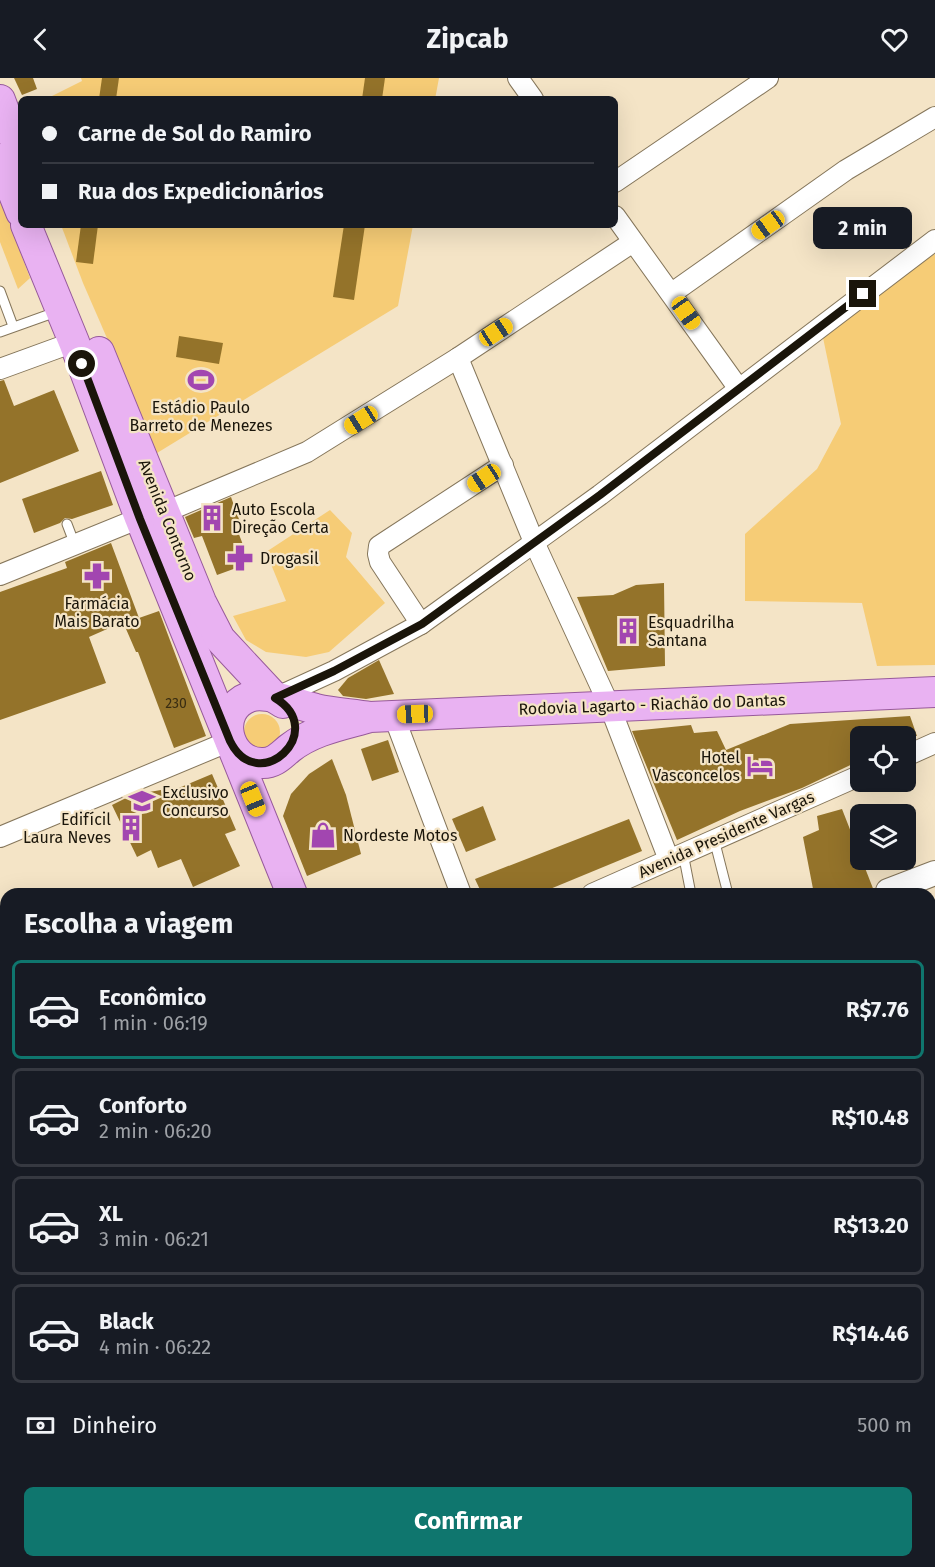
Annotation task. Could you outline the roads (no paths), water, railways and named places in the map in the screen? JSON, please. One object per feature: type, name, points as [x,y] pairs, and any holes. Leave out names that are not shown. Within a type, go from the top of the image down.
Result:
[{"type":"main road","points":[[0,100],[6,165],[18,203]]},
{"type":"main road","name":"Avenida Contorno","points":[[27,228],[74,342],[152,515],[220,639],[275,698]]},
{"type":"main road","name":"Avenida Contorno","points":[[48,228],[152,515],[230,741],[289,888]]},
{"type":"main road","name":"Rodovia Lagarto - Riachão do Dantas","points":[[382,716],[935,692]]},
{"type":"main road","points":[[261,695],[315,709],[382,716],[314,733],[282,756],[262,763],[242,758],[230,741],[227,731],[228,720],[240,702],[261,695]]},
{"type":"main road","points":[[268,837],[270,793],[280,763],[295,737],[295,724],[291,712],[275,698]]},
{"type":"street","points":[[518,78],[531,96]]},
{"type":"street","points":[[618,180],[768,78]]},
{"type":"street","points":[[672,293],[846,170],[935,117]]},
{"type":"street","points":[[618,220],[739,389]]},
{"type":"street","points":[[275,698],[334,671],[422,624],[739,389],[935,240]]},
{"type":"street","points":[[0,575],[307,452],[458,358],[633,242]]},
{"type":"street","points":[[0,369],[74,342]]},
{"type":"street","points":[[458,358],[534,542],[676,856]]},
{"type":"street","points":[[422,624],[380,562],[379,546],[503,465]]},
{"type":"street","points":[[382,716],[457,888]]},
{"type":"street","points":[[0,837],[230,741]]},
{"type":"street","points":[[916,752],[935,743]]},
{"type":"street","name":"Avenida Presidente Vargas","points":[[605,888],[850,780]]},
{"type":"street","points":[[900,888],[935,873]]},
{"type":"lane","points":[[0,291],[13,326]]},
{"type":"lane","points":[[0,332],[61,310]]},
{"type":"lane","points":[[67,524],[75,544]]},
{"type":"lane","points":[[714,839],[726,888]]},
{"type":"lane","points":[[676,856],[689,888]]},
{"type":"place","name":"Estádio Paulo Barreto de Menezes","points":[[201,380]]},
{"type":"place","name":"Auto Escola Direção Certa","points":[[212,518]]},
{"type":"place","name":"Drogasil","points":[[240,558]]},
{"type":"place","name":"Farmácia Mais Barato","points":[[97,576]]},
{"type":"place","name":"Esquadrilha Santana","points":[[628,631]]},
{"type":"place","name":"Hotel Vasconcelos","points":[[760,766]]},
{"type":"place","name":"Exclusivo Concurso","points":[[142,801]]},
{"type":"place","name":"Edifícil Laura Neves","points":[[131,828]]},
{"type":"place","name":"Nordeste Motos","points":[[323,835]]}]
